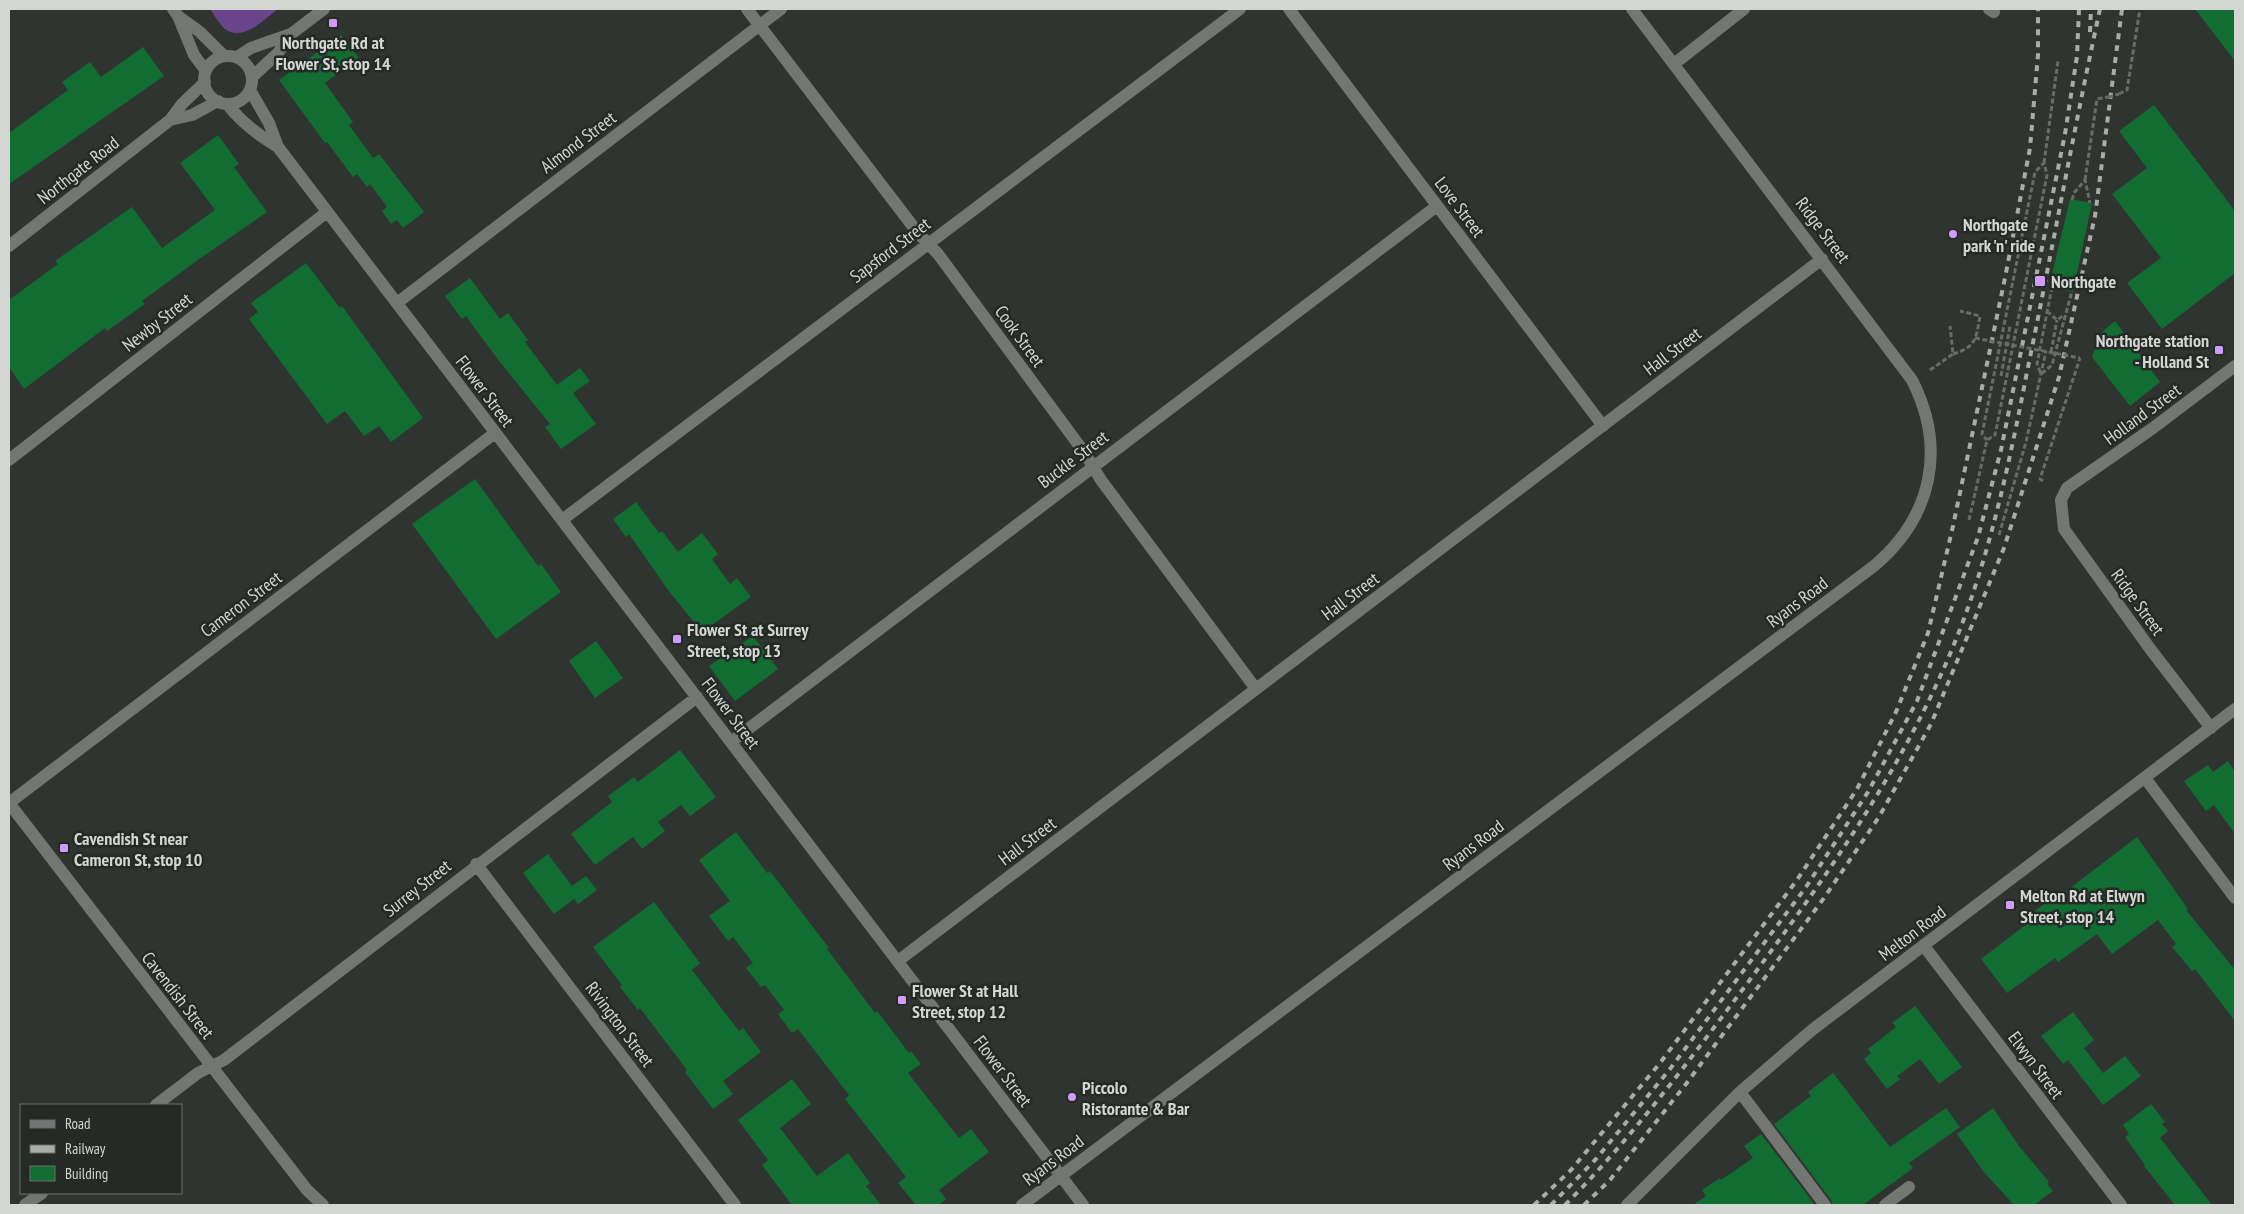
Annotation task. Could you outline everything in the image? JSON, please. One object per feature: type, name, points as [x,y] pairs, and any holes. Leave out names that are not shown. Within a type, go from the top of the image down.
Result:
[{"type":"street","points":[[237,58],[251,48],[291,34],[324,9]]},
{"type":"street","name":"Cook Street","points":[[747,9],[918,233],[928,243],[1079,444],[1093,466],[1256,689]]},
{"type":"street","name":"Almond Street","points":[[397,303],[780,9]]},
{"type":"street","name":"Sapsford Street","points":[[562,520],[1240,9]]},
{"type":"street","name":"Love Street","points":[[1289,9],[1603,426]]},
{"type":"street","name":"Ridge Street","points":[[1632,9],[1897,358],[1919,393],[1927,418],[1931,446],[1925,495]]},
{"type":"street","points":[[1674,64],[1744,9]]},
{"type":"street","points":[[176,12],[224,56],[237,58],[247,65],[252,77],[250,90],[240,100],[222,102],[211,97],[205,77],[176,12]]},
{"type":"street","points":[[252,77],[278,53],[291,34]]},
{"type":"street","points":[[205,77],[210,64],[224,56]]},
{"type":"street","name":"Northgate Road","points":[[9,246],[170,120],[205,77]]},
{"type":"street","name":"Flower Street","points":[[250,90],[269,123],[278,147],[1083,1205]]},
{"type":"street","name":"Northgate Road","points":[[170,120],[192,115],[222,102]]},
{"type":"street","name":"Flower Street","points":[[222,102],[255,133],[278,147]]},
{"type":"street","name":"Buckle Street","points":[[731,742],[1437,206]]},
{"type":"street","name":"Newby Street","points":[[9,460],[327,212]]},
{"type":"street","name":"Hall Street","points":[[898,961],[1822,259]]},
{"type":"street","name":"Holland Street","points":[[2067,488],[2153,428],[2235,366]]},
{"type":"street","name":"Cameron Street","points":[[9,803],[495,433]]},
{"type":"street","name":"Ridge Street","points":[[2067,488],[2061,500],[2064,529],[2151,650],[2211,728]]},
{"type":"street","name":"Ryans Road","points":[[1022,1205],[1874,566],[1901,540],[1912,524],[1925,495]]},
{"type":"street","name":"Surrey Street","points":[[157,1104],[198,1073],[224,1060],[476,864],[697,697]]},
{"type":"street","name":"Melton Road","points":[[1627,1205],[1740,1092],[1812,1030],[2235,709]]},
{"type":"street","points":[[2146,778],[2235,898]]},
{"type":"street","name":"Cavendish Street","points":[[9,803],[211,1066],[308,1190],[323,1205]]},
{"type":"street","name":"Rivington Street","points":[[476,864],[735,1205]]},
{"type":"street","name":"Elwyn Street","points":[[1924,946],[2121,1205]]},
{"type":"street","points":[[1740,1092],[1825,1205]]},
{"type":"street","points":[[1885,1205],[1909,1188]]},
{"type":"street","points":[[25,1205],[41,1194]]},
{"type":"path","points":[[2090,203],[2085,180],[2097,99],[2119,94],[2127,90],[2140,9]]},
{"type":"path","points":[[1969,520],[1987,440],[1995,435],[2047,175],[2044,163],[2058,61]]},
{"type":"path","points":[[1987,440],[1982,434],[1994,381],[2004,319],[2035,172],[2044,163]]},
{"type":"path","points":[[2072,200],[2074,194],[2085,180]]},
{"type":"path","points":[[2042,374],[2037,364],[2052,287]]},
{"type":"path","points":[[2042,374],[2052,365],[2064,314],[2072,291]]},
{"type":"path","points":[[1930,370],[1953,354],[1966,350],[1974,343],[1980,316],[1960,311]]},
{"type":"path","points":[[2047,311],[2057,320]]},
{"type":"path","points":[[2051,352],[2057,320],[2064,314]]},
{"type":"path","points":[[2004,319],[2010,326],[2001,376],[2004,384]]},
{"type":"path","points":[[2010,326],[2018,322]]},
{"type":"path","points":[[1950,326],[1953,354]]},
{"type":"path","points":[[1975,338],[2080,358],[2041,480]]},
{"type":"path","points":[[1999,535],[2026,442],[2046,351]]},
{"type":"path","points":[[1994,381],[2001,376]]},
{"type":"shaded area","points":[[210,9],[278,9],[260,24],[245,32],[238,33],[224,28]]},
{"type":"building","points":[[2195,9],[2235,9],[2235,61]]},
{"type":"building","points":[[341,35],[359,58],[325,83],[353,122],[349,125],[373,158],[379,154],[424,212],[403,228],[397,220],[391,224],[382,211],[387,207],[370,184],[367,187],[357,174],[353,177],[327,142],[325,143],[279,80]]},
{"type":"building","points":[[143,47],[164,76],[9,184],[9,133],[68,90],[62,82],[90,62],[101,77]]},
{"type":"building","points":[[2154,105],[2235,211],[2235,273],[2162,329],[2127,283],[2161,258],[2112,194],[2147,168],[2119,131]]},
{"type":"building","points":[[218,135],[239,164],[234,167],[267,212],[142,301],[145,304],[107,331],[105,328],[24,389],[9,367],[9,300],[58,264],[55,261],[132,207],[162,248],[215,210],[180,163]]},
{"type":"building","points":[[2070,199],[2092,203],[2073,292],[2049,287]]},
{"type":"building","points":[[306,263],[340,308],[342,306],[423,418],[391,442],[379,426],[364,436],[345,411],[327,424],[249,319],[258,312],[251,303]]},
{"type":"building","points":[[470,278],[500,319],[508,313],[528,340],[525,342],[557,385],[580,368],[590,381],[573,393],[596,424],[561,449],[545,427],[550,424],[499,361],[466,316],[462,319],[445,296]]},
{"type":"building","points":[[2115,321],[2160,382],[2130,406],[2092,357],[2101,333]]},
{"type":"building","points":[[475,479],[538,566],[541,564],[561,592],[496,639],[412,524]]},
{"type":"building","points":[[636,502],[659,533],[662,531],[678,552],[702,533],[718,554],[712,559],[730,584],[737,578],[751,597],[702,632],[668,590],[629,534],[626,537],[613,519]]},
{"type":"building","points":[[753,636],[778,669],[735,701],[709,666]]},
{"type":"building","points":[[596,641],[623,678],[595,698],[569,661]]},
{"type":"building","points":[[680,750],[716,797],[690,816],[681,805],[658,822],[665,831],[642,849],[633,837],[595,865],[571,834],[612,802],[608,796],[634,777],[638,782]]},
{"type":"building","points":[[2228,761],[2235,772],[2235,834],[2214,805],[2206,811],[2184,781],[2208,765],[2213,772]]},
{"type":"building","points":[[736,832],[767,873],[770,871],[829,948],[827,949],[875,1013],[877,1011],[909,1053],[911,1051],[921,1064],[908,1073],[959,1138],[971,1129],[989,1152],[939,1190],[946,1199],[939,1205],[916,1205],[898,1183],[906,1177],[845,1099],[849,1095],[798,1029],[792,1033],[778,1014],[784,1010],[765,985],[761,987],[746,968],[753,963],[733,937],[728,941],[709,916],[730,901],[699,860]]},
{"type":"building","points":[[2137,837],[2188,909],[2186,910],[2235,970],[2235,1021],[2195,969],[2192,971],[2172,947],[2176,944],[2158,920],[2112,954],[2097,934],[2058,962],[2055,958],[2007,993],[1981,959],[2036,917],[2032,913],[2059,893],[2061,895]]},
{"type":"building","points":[[548,854],[572,886],[586,876],[597,890],[578,904],[574,899],[554,914],[523,873]]},
{"type":"building","points":[[654,902],[700,963],[692,970],[739,1031],[743,1028],[761,1052],[723,1081],[733,1094],[713,1109],[685,1072],[687,1070],[640,1008],[638,1010],[620,987],[622,985],[593,947]]},
{"type":"building","points":[[1915,1006],[1962,1067],[1939,1084],[1920,1059],[1897,1076],[1900,1079],[1887,1089],[1864,1059],[1871,1053],[1868,1049],[1896,1027],[1892,1023]]},
{"type":"building","points":[[2073,1012],[2094,1040],[2084,1048],[2103,1073],[2125,1056],[2141,1076],[2103,1105],[2068,1060],[2063,1064],[2041,1036]]},
{"type":"building","points":[[1833,1073],[1890,1147],[1946,1108],[1960,1127],[1909,1163],[1913,1168],[1863,1205],[1833,1205],[1774,1124],[1811,1096],[1808,1092]]},
{"type":"building","points":[[792,1079],[811,1104],[780,1128],[817,1176],[848,1153],[870,1183],[866,1186],[881,1205],[792,1205],[762,1165],[768,1160],[738,1120]]},
{"type":"building","points":[[2151,1104],[2165,1122],[2162,1124],[2168,1131],[2160,1138],[2212,1205],[2175,1205],[2144,1166],[2125,1137],[2129,1134],[2123,1125]]},
{"type":"building","points":[[1993,1108],[2019,1146],[2049,1182],[2047,1184],[2053,1191],[2034,1205],[2014,1205],[1983,1171],[1957,1134]]},
{"type":"building","points":[[1761,1134],[1815,1205],[1693,1205],[1706,1196],[1702,1190],[1720,1178],[1721,1180],[1753,1158],[1744,1146]]},
{"type":"railway","points":[[1534,1205],[1571,1170],[1660,1063],[1797,880],[1857,789],[1896,712],[1928,633],[1953,526],[2005,278],[2030,148],[2038,55],[2038,9]]},
{"type":"railway","points":[[1551,1205],[1596,1159],[1670,1069],[1806,887],[1868,792],[1917,701],[1978,537],[2001,450],[2065,134],[2077,56],[2079,9]]},
{"type":"railway","points":[[2090,32],[2091,9]]},
{"type":"railway","points":[[1565,1205],[1612,1155],[1699,1048],[1809,898],[1843,849],[1904,749],[1955,643],[1975,587],[1998,507],[2100,9]]},
{"type":"railway","points":[[1584,1205],[1610,1180],[1686,1084],[1824,898],[1879,817],[1931,724],[2004,548],[2059,377],[2095,216],[2122,9]]},
{"type":"place","name":"Northgate Rd at Flower St, stop 14","points":[[333,23]]},
{"type":"place","name":"Northgate park 'n' ride","points":[[1953,234]]},
{"type":"place","name":"Northgate","points":[[2040,281]]},
{"type":"place","name":"Northgate station - Holland St","points":[[2219,350]]},
{"type":"place","name":"Flower St at Surrey Street, stop 13","points":[[677,639]]},
{"type":"place","name":"Cavendish St near Cameron St, stop 10","points":[[64,848]]},
{"type":"place","name":"Melton Rd at Elwyn Street, stop 14","points":[[2010,905]]},
{"type":"place","name":"Flower St at Hall Street, stop 12","points":[[902,1000]]},
{"type":"place","name":"Piccolo Ristorante & Bar","points":[[1072,1097]]}]
